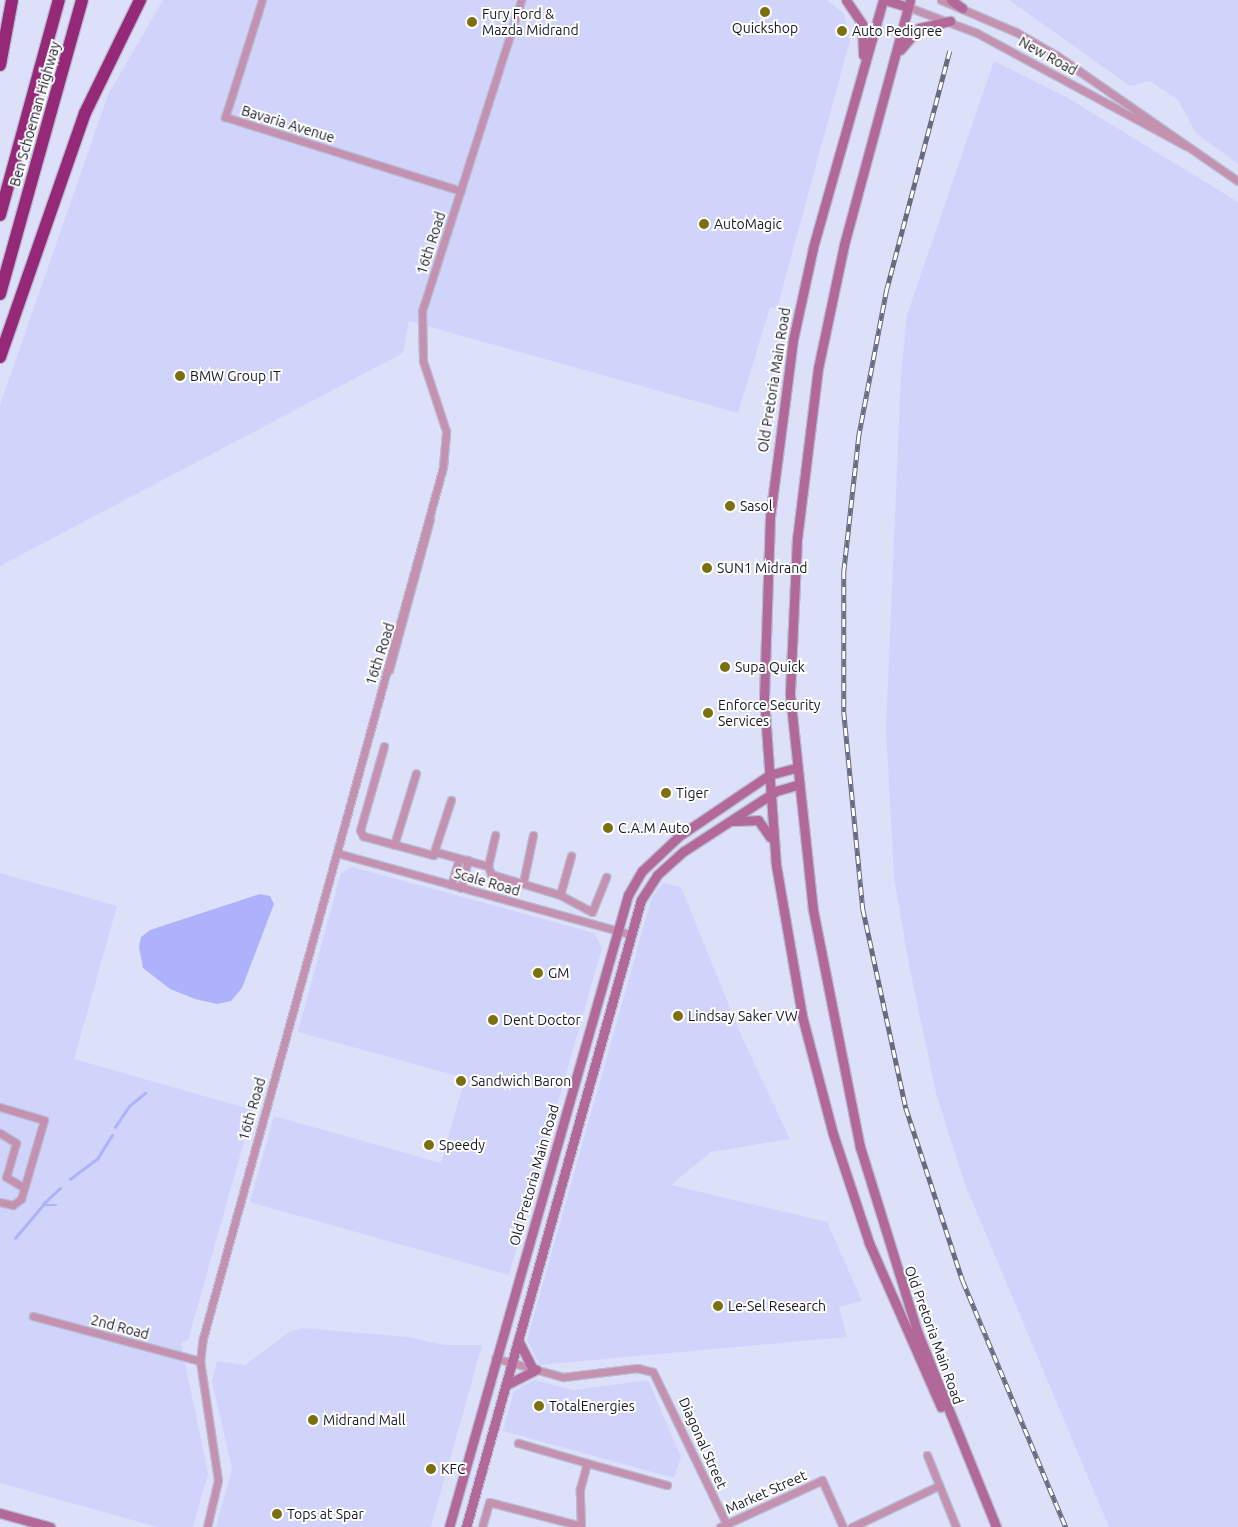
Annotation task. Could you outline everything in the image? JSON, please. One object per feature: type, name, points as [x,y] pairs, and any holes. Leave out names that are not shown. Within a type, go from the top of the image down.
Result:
[{"type":"highway","points":[[0,65],[12,0]]},
{"type":"highway","name":"Ben Schoeman Highway","points":[[0,215],[59,0]]},
{"type":"highway","name":"Ben Schoeman Highway","points":[[0,294],[82,0]]},
{"type":"highway","points":[[0,357],[85,113],[140,0]]},
{"type":"main road","points":[[846,0],[858,15],[864,34],[859,82]]},
{"type":"main road","name":"Old Pretoria Main Road","points":[[884,0],[859,82],[805,280],[780,420],[764,618],[770,795],[776,865],[802,1016],[848,1182],[888,1290],[996,1525]]},
{"type":"main road","name":"New Road","points":[[884,0],[909,3]]},
{"type":"main road","points":[[951,0],[962,8]]},
{"type":"main road","name":"Old Pretoria Main Road","points":[[909,3],[844,245],[811,407],[791,624],[790,695],[796,768],[818,943],[856,1128],[888,1245],[951,1424]]},
{"type":"main road","points":[[896,56],[919,28],[950,21]]},
{"type":"main road","name":"Old Pretoria Main Road","points":[[449,1527],[616,931],[635,882],[658,854],[769,775],[796,768]]},
{"type":"main road","points":[[466,1527],[630,934],[643,895],[656,875],[720,826],[770,795],[798,785]]},
{"type":"main road","points":[[720,826],[744,818],[758,820],[767,831],[776,865]]},
{"type":"main road","points":[[506,1385],[535,1369],[518,1340]]},
{"type":"main road","points":[[0,1513],[50,1527]]},
{"type":"street","name":"Bavaria Avenue","points":[[262,0],[225,117],[461,190]]},
{"type":"street","name":"16th Road","points":[[207,1527],[216,1497],[218,1460],[200,1361],[233,1220],[337,853],[377,702],[423,553],[446,431],[423,361],[419,333],[461,190],[521,0]]},
{"type":"street","name":"New Road","points":[[941,0],[962,8],[1056,55],[1238,181]]},
{"type":"street","name":"New Road","points":[[909,3],[950,21],[1191,148]]},
{"type":"street","points":[[384,746],[361,833],[428,856],[436,852],[488,866]]},
{"type":"street","points":[[394,845],[416,773]]},
{"type":"street","points":[[436,852],[451,800]]},
{"type":"street","points":[[495,835],[488,866],[491,874],[560,895],[572,905],[595,912],[606,877]]},
{"type":"street","points":[[523,883],[533,835]]},
{"type":"street","name":"Scale Road","points":[[337,853],[630,934]]},
{"type":"street","points":[[560,895],[571,856]]},
{"type":"street","points":[[451,885],[459,858]]},
{"type":"street","points":[[461,888],[468,860]]},
{"type":"street","points":[[0,1107],[44,1120],[24,1188],[16,1204],[0,1202]]},
{"type":"street","points":[[0,1132],[16,1143],[6,1177],[24,1188]]},
{"type":"street","name":"2nd Road","points":[[33,1316],[200,1361]]},
{"type":"street","points":[[495,1358],[511,1364],[535,1369]]},
{"type":"street","name":"Diagonal Street","points":[[535,1369],[563,1377],[636,1368],[653,1372],[724,1526]]},
{"type":"street","points":[[518,1443],[667,1485]]},
{"type":"street","points":[[927,1455],[956,1527]]},
{"type":"street","points":[[482,1527],[489,1502],[582,1527],[580,1489],[587,1463]]},
{"type":"street","name":"Market Street","points":[[724,1526],[822,1480],[843,1527]]},
{"type":"street","points":[[852,1527],[938,1486]]},
{"type":"shaded area","points":[[163,0],[827,0],[844,14],[850,40],[777,309],[770,307],[738,413],[409,321],[403,353],[0,566],[0,405],[108,95]]},
{"type":"shaded area","points":[[1009,0],[1238,0],[1238,164],[1196,133],[1178,100],[1150,81],[1130,86]]},
{"type":"shaded area","points":[[994,61],[1068,98],[1238,202],[1238,1527],[1109,1527],[964,1182],[936,1093],[909,965],[894,877],[886,729],[901,374],[907,315]]},
{"type":"shaded area","points":[[352,867],[594,933],[602,948],[509,1275],[250,1202],[274,1116],[441,1163],[465,1078],[298,1032],[341,873]]},
{"type":"shaded area","points":[[0,873],[117,906],[74,1059],[253,1110],[188,1340],[181,1343],[208,1474],[193,1527],[157,1527],[0,1483]]},
{"type":"shaded area","points":[[663,883],[681,887],[741,1035],[790,1139],[711,1152],[671,1185],[827,1222],[862,1301],[839,1307],[847,1337],[540,1365],[527,1340],[652,897]]},
{"type":"shaded area","points":[[303,1328],[409,1337],[444,1345],[482,1345],[431,1527],[216,1527],[232,1469],[212,1381],[217,1361],[245,1365],[289,1332]]},
{"type":"shaded area","points":[[534,1380],[574,1390],[648,1380],[681,1457],[674,1478],[503,1431],[514,1391]]},
{"type":"water","points":[[260,894],[270,896],[274,904],[242,988],[231,1001],[217,1004],[195,999],[170,989],[143,968],[139,947],[141,937],[150,930]]},
{"type":"waterway","points":[[115,1127],[129,1106],[145,1093]]},
{"type":"waterway","points":[[70,1179],[97,1159],[112,1135]]},
{"type":"waterway","points":[[43,1204],[60,1188]]},
{"type":"waterway","points":[[15,1238],[43,1205],[56,1205]]},
{"type":"railway","points":[[950,51],[887,289],[859,436],[844,571],[844,712],[863,909],[906,1108],[963,1281],[1066,1527]]},
{"type":"place","name":"Quickshop","points":[[765,12]]},
{"type":"place","name":"Fury Ford & Mazda Midrand","points":[[472,22]]},
{"type":"place","name":"Auto Pedigree","points":[[842,31]]},
{"type":"place","name":"AutoMagic","points":[[704,224]]},
{"type":"place","name":"BMW Group IT","points":[[180,376]]},
{"type":"place","name":"Sasol","points":[[730,506]]},
{"type":"place","name":"SUN1 Midrand","points":[[707,568]]},
{"type":"place","name":"Supa Quick","points":[[725,667]]},
{"type":"place","name":"Enforce Security Services","points":[[708,713]]},
{"type":"place","name":"Tiger","points":[[666,793]]},
{"type":"place","name":"C.A.M Auto","points":[[608,828]]},
{"type":"place","name":"GM","points":[[538,973]]},
{"type":"place","name":"Lindsay Saker VW","points":[[678,1016]]},
{"type":"place","name":"Dent Doctor","points":[[493,1020]]},
{"type":"place","name":"Sandwich Baron","points":[[461,1081]]},
{"type":"place","name":"Speedy","points":[[429,1145]]},
{"type":"place","name":"Le-Sel Research","points":[[718,1306]]},
{"type":"place","name":"TotalEnergies","points":[[539,1406]]},
{"type":"place","name":"Midrand Mall","points":[[313,1420]]},
{"type":"place","name":"KFC","points":[[431,1469]]},
{"type":"place","name":"Tops at Spar","points":[[277,1514]]}]
